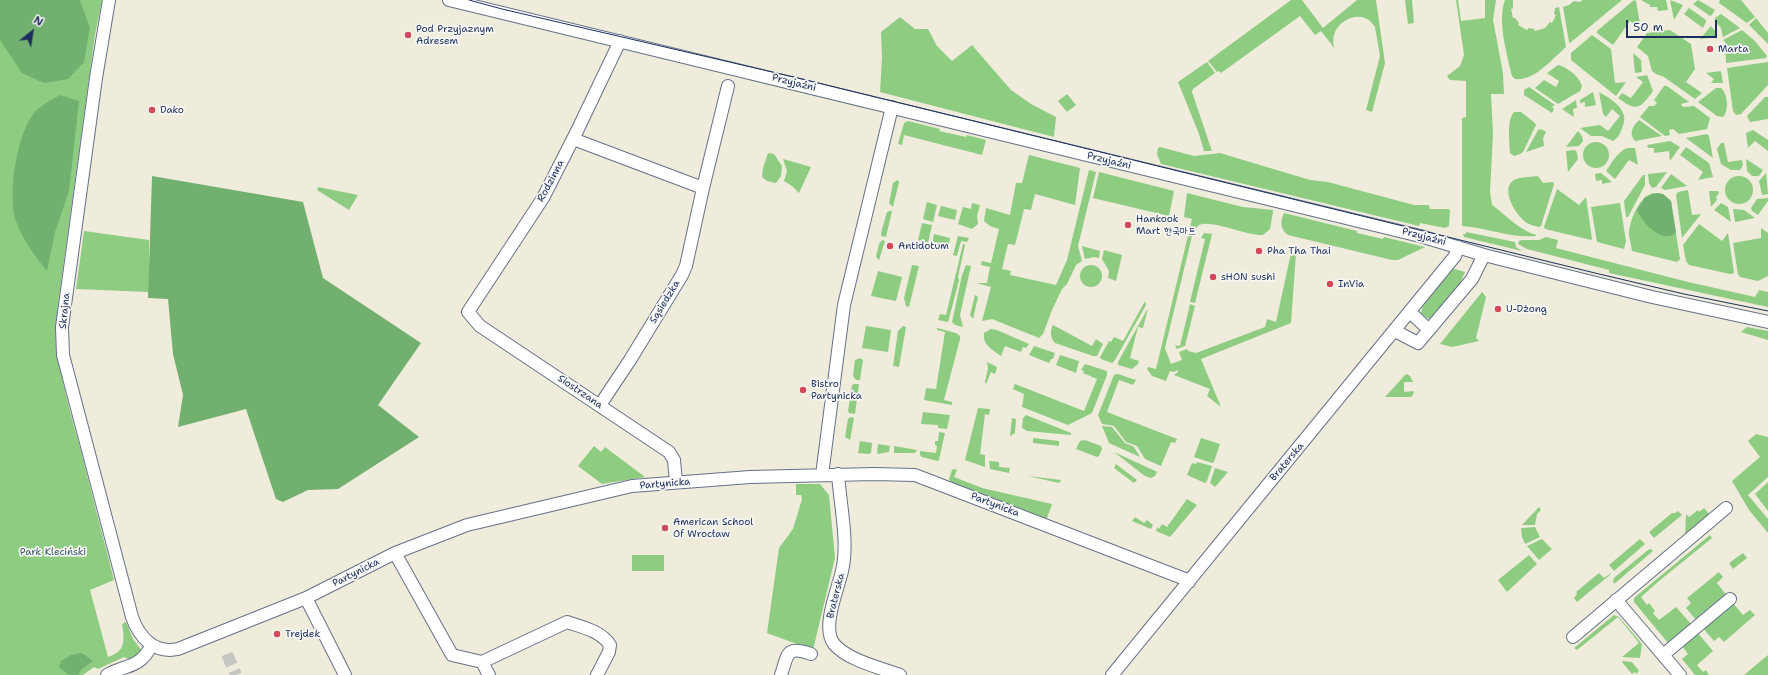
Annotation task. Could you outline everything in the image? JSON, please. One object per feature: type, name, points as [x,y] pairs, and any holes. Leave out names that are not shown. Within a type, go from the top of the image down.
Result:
[{"type":"street","name":"Skrajna","points":[[109,0],[96,78],[62,327],[63,355],[132,617],[140,634],[152,645]]},
{"type":"street","name":"Przyjaźni","points":[[449,0],[1420,236],[1484,255],[1652,297],[1768,322]]},
{"type":"street","name":"Rodzinna","points":[[468,312],[543,198],[620,41]]},
{"type":"street","name":"Sąsiedzka","points":[[600,405],[630,360],[686,266],[728,86]]},
{"type":"street","points":[[822,475],[844,306],[892,107]]},
{"type":"street","points":[[573,139],[703,188]]},
{"type":"street","name":"Braterska","points":[[1112,675],[1395,331],[1455,256],[1458,247]]},
{"type":"street","points":[[1395,331],[1418,343],[1472,280],[1484,255]]},
{"type":"street","name":"Siostrzana","points":[[468,312],[480,326],[669,452],[674,460],[676,482]]},
{"type":"street","points":[[1410,312],[1429,330]]},
{"type":"street","name":"Braterska","points":[[838,474],[845,550],[843,569],[830,618],[830,638],[834,644],[849,655],[900,675]]},
{"type":"street","name":"Partynicka","points":[[152,645],[167,650],[178,649],[306,598],[395,553],[467,525],[632,486],[750,477],[838,474],[915,475],[1185,578],[1189,582]]},
{"type":"street","points":[[1573,637],[1726,508]]},
{"type":"street","points":[[395,553],[452,655],[482,662],[567,622],[592,631],[607,639],[610,645],[610,652],[597,675]]},
{"type":"street","points":[[306,598],[345,675]]},
{"type":"street","points":[[1662,655],[1730,598]]},
{"type":"street","points":[[1616,600],[1680,675]]},
{"type":"street","points":[[107,675],[138,663],[143,659],[152,645]]},
{"type":"street","points":[[781,675],[788,656],[792,651],[798,650],[811,654]]},
{"type":"street","points":[[482,662],[489,675]]},
{"type":"green space","name":"Park Kleciński","points":[[0,0],[102,0],[95,35],[58,304],[57,341],[66,394],[114,580],[90,590],[108,657],[114,655],[121,649],[123,641],[122,624],[126,622],[133,639],[142,651],[140,655],[130,660],[124,657],[98,669],[94,667],[83,675],[0,675]]},
{"type":"green space","points":[[0,0],[80,0],[90,28],[84,62],[68,79],[44,83],[22,73],[0,40]]},
{"type":"green space","points":[[1291,0],[1302,0],[1323,28],[1357,0],[1376,0],[1385,63],[1372,112],[1366,110],[1380,56],[1375,27],[1369,20],[1361,17],[1354,17],[1346,20],[1340,25],[1335,32],[1333,40],[1335,49],[1321,31],[1315,35],[1300,16],[1221,73],[1219,71],[1217,72],[1208,61]]},
{"type":"green space","points":[[1405,0],[1412,0],[1414,23],[1408,24]]},
{"type":"green space","points":[[1456,0],[1458,0],[1461,21],[1485,18],[1485,0],[1496,0],[1493,20],[1503,73],[1504,94],[1491,94],[1493,133],[1490,192],[1492,205],[1518,226],[1536,236],[1517,236],[1462,226],[1462,118],[1466,117],[1466,81],[1450,80],[1447,76],[1460,66],[1464,55]]},
{"type":"green space","points":[[1505,0],[1513,0],[1513,8],[1511,9],[1513,18],[1515,18],[1519,23],[1518,25],[1527,30],[1529,28],[1534,29],[1535,31],[1545,28],[1550,22],[1552,23],[1556,15],[1554,14],[1555,8],[1559,7],[1566,47],[1543,68],[1529,77],[1522,79],[1515,79],[1512,76],[1508,58],[1502,27]]},
{"type":"green space","points":[[1583,0],[1622,0],[1570,43],[1563,7],[1574,1],[1579,2]]},
{"type":"green space","points":[[1634,0],[1636,1],[1640,24],[1638,27],[1630,21],[1613,45],[1597,33],[1597,31]]},
{"type":"green space","points":[[1641,0],[1666,0],[1668,10],[1658,11],[1657,7],[1650,7],[1650,5]]},
{"type":"green space","points":[[1670,0],[1683,5],[1674,20]]},
{"type":"green space","points":[[1698,0],[1715,10],[1712,15],[1710,16],[1693,4]]},
{"type":"green space","points":[[1720,0],[1741,0],[1755,17],[1747,23],[1719,3]]},
{"type":"green space","points":[[1689,8],[1706,20],[1703,28],[1684,14]]},
{"type":"green space","points":[[1721,14],[1740,28],[1723,37],[1721,28],[1715,21],[1715,18]]},
{"type":"green space","points":[[900,17],[915,29],[928,29],[937,46],[952,61],[972,45],[1011,90],[1031,104],[1056,117],[1054,137],[880,92],[882,57],[881,32]]},
{"type":"green space","points":[[1756,18],[1768,33],[1768,44],[1749,25]]},
{"type":"green space","points":[[1711,26],[1715,31],[1716,37],[1700,39]]},
{"type":"green space","points":[[1670,30],[1691,44],[1695,69],[1686,82],[1702,93],[1695,99],[1664,77],[1652,71],[1648,56],[1637,47],[1647,33]]},
{"type":"green space","points":[[1742,30],[1755,41],[1767,56],[1766,58],[1726,63],[1725,42],[1723,40]]},
{"type":"green space","points":[[1592,35],[1611,49],[1615,83],[1626,82],[1616,96],[1571,60],[1571,53]]},
{"type":"green space","points":[[1633,53],[1641,60],[1642,72],[1635,73]]},
{"type":"green space","points":[[1207,62],[1215,73],[1193,89],[1192,92],[1212,151],[1204,151],[1199,134],[1178,82]]},
{"type":"green space","points":[[1768,62],[1768,85],[1741,114],[1736,115],[1733,111],[1727,68]]},
{"type":"green space","points":[[1558,65],[1573,73],[1579,79],[1582,86],[1580,91],[1558,104],[1535,88],[1544,80],[1556,87],[1559,81],[1547,73]]},
{"type":"green space","points":[[1721,71],[1723,83],[1711,83],[1714,79],[1706,73]]},
{"type":"green space","points":[[738,73],[868,107],[864,108],[749,80]]},
{"type":"green space","points":[[1647,75],[1653,91],[1645,102],[1634,107],[1618,98],[1622,93],[1631,98],[1643,82],[1636,77]]},
{"type":"green space","points":[[1664,86],[1667,86],[1689,102],[1681,104],[1683,107],[1694,106],[1710,118],[1707,129],[1679,134],[1673,129],[1669,130],[1670,135],[1665,136],[1640,117],[1649,106],[1654,106],[1657,103],[1654,100]]},
{"type":"green space","points":[[1529,87],[1555,105],[1552,107],[1554,109],[1552,113],[1524,95],[1524,90]]},
{"type":"green space","points":[[1716,88],[1721,88],[1725,94],[1727,102],[1726,111],[1723,117],[1717,116],[1698,102]]},
{"type":"green space","points":[[1593,92],[1596,105],[1585,107],[1585,102],[1580,103],[1580,100]]},
{"type":"green space","points":[[1599,92],[1615,102],[1624,116],[1624,122],[1618,137],[1613,141],[1602,136],[1591,136],[1580,128],[1600,125],[1608,131],[1620,116],[1612,109],[1606,117],[1603,114]]},
{"type":"green space","points":[[1067,94],[1076,105],[1067,112],[1058,101]]},
{"type":"green space","points":[[60,95],[79,101],[69,191],[55,232],[47,271],[25,241],[16,221],[13,195],[14,179],[20,145],[31,117],[41,106]]},
{"type":"green space","points":[[1765,97],[1768,97],[1768,119],[1750,122],[1747,116]]},
{"type":"green space","points":[[1576,100],[1577,108],[1573,109],[1574,117],[1562,109]]},
{"type":"green space","points":[[1514,112],[1521,112],[1536,125],[1523,152],[1514,156],[1510,153],[1509,132],[1510,121]]},
{"type":"green space","points":[[1639,120],[1662,136],[1635,141],[1632,135],[1632,130]]},
{"type":"green space","points":[[908,121],[940,129],[939,131],[966,137],[967,135],[986,140],[982,155],[904,135],[902,145],[898,144],[904,123]]},
{"type":"green space","points":[[1541,129],[1546,132],[1543,138],[1544,146],[1526,152],[1538,130]]},
{"type":"green space","points":[[1753,130],[1768,140],[1768,151],[1755,141],[1748,148],[1746,133]]},
{"type":"green space","points":[[1578,131],[1582,136],[1583,141],[1579,146],[1566,147]]},
{"type":"green space","points":[[1707,134],[1709,136],[1713,158],[1686,138]]},
{"type":"green space","points":[[1670,141],[1680,147],[1670,161],[1669,151],[1654,153],[1654,148],[1648,148],[1647,145]]},
{"type":"green space","points":[[1596,142],[1605,146],[1609,155],[1605,164],[1596,168],[1587,164],[1583,155],[1587,146]]},
{"type":"green space","points":[[1721,143],[1724,143],[1728,162],[1742,160],[1743,165],[1740,170],[1731,170],[1721,164],[1717,149]]},
{"type":"green space","points":[[1160,147],[1194,156],[1220,153],[1310,180],[1328,182],[1414,205],[1429,205],[1430,209],[1448,209],[1450,210],[1449,226],[1445,228],[1420,223],[1419,226],[1161,164],[1157,154],[1158,148]]},
{"type":"green space","points":[[1686,147],[1709,163],[1713,177],[1698,180],[1703,172],[1680,155]]},
{"type":"green space","points":[[1627,148],[1635,148],[1638,165],[1629,160],[1615,179],[1606,171],[1618,155]]},
{"type":"green space","points":[[1575,150],[1578,159],[1568,172],[1566,151]]},
{"type":"green space","points":[[768,153],[774,154],[782,166],[781,176],[776,183],[767,181],[762,177],[763,168]]},
{"type":"green space","points":[[1029,155],[1080,168],[1075,205],[1035,194],[1031,210],[1024,209],[1015,245],[1008,244],[1002,269],[1011,271],[1010,275],[1056,285],[1067,260],[1089,170],[1096,172],[1078,246],[1082,261],[1076,265],[1067,284],[1062,289],[1043,334],[1039,338],[992,319],[982,321],[991,287],[977,283],[987,283],[990,267],[981,265],[982,261],[991,263],[999,229],[990,226],[984,221],[986,208],[1010,215],[1016,183],[1022,183]]},
{"type":"green space","points":[[783,159],[811,167],[799,193],[784,181],[787,171]]},
{"type":"green space","points":[[1746,159],[1763,170],[1759,176],[1752,176],[1747,171]]},
{"type":"green space","points":[[1099,172],[1174,191],[1169,216],[1093,198]]},
{"type":"green space","points":[[1667,172],[1656,187],[1652,188],[1649,183],[1648,174]]},
{"type":"green space","points":[[1601,173],[1612,182],[1602,184],[1602,180],[1596,181],[1595,174]]},
{"type":"green space","points":[[1766,173],[1768,194],[1762,195],[1759,181]]},
{"type":"green space","points":[[1671,174],[1687,186],[1665,190],[1661,188]]},
{"type":"green space","points":[[1643,175],[1645,175],[1645,185],[1628,217],[1626,217],[1624,201]]},
{"type":"green space","points":[[152,176],[303,202],[323,278],[421,343],[378,405],[419,437],[338,489],[308,490],[283,502],[276,499],[246,409],[178,427],[183,395],[173,354],[168,299],[148,298]]},
{"type":"green space","points":[[1538,176],[1543,183],[1553,182],[1554,184],[1541,226],[1539,227],[1531,225],[1523,220],[1511,203],[1508,190],[1510,184],[1516,179]]},
{"type":"green space","points":[[1739,176],[1749,180],[1753,190],[1749,200],[1739,204],[1729,200],[1725,190],[1729,180]]},
{"type":"green space","points":[[897,180],[899,182],[893,207],[889,203],[893,183]]},
{"type":"green space","points":[[318,187],[358,195],[349,210],[317,190]]},
{"type":"green space","points":[[1557,189],[1579,205],[1586,197],[1591,240],[1545,229],[1544,227]]},
{"type":"green space","points":[[1688,190],[1692,215],[1701,214],[1682,238],[1676,195],[1678,192]]},
{"type":"green space","points":[[1709,191],[1718,191],[1719,193],[1716,197],[1717,200],[1711,207]]},
{"type":"green space","points":[[1187,193],[1243,207],[1273,210],[1273,212],[1270,229],[1263,235],[1256,235],[1212,224],[1199,225],[1195,229],[1193,232],[1165,348],[1171,364],[1182,360],[1179,352],[1187,349],[1188,351],[1196,353],[1265,327],[1267,319],[1276,322],[1291,253],[1296,254],[1291,323],[1201,359],[1221,407],[1207,396],[1210,389],[1174,375],[1178,372],[1178,370],[1174,372],[1170,371],[1166,381],[1152,376],[1147,369],[1148,367],[1156,369],[1192,219],[1184,217]]},
{"type":"green space","points":[[1653,193],[1663,194],[1671,201],[1680,259],[1677,262],[1632,251],[1629,229],[1633,217],[1643,199]]},
{"type":"green space","points":[[1657,193],[1663,194],[1671,201],[1676,233],[1670,236],[1664,236],[1653,230],[1644,221],[1637,210],[1645,197]]},
{"type":"green space","points":[[1768,198],[1768,201],[1758,215],[1752,211],[1751,208],[1757,199]]},
{"type":"green space","points":[[927,202],[937,205],[933,222],[923,219]]},
{"type":"green space","points":[[972,203],[980,205],[977,216],[978,224],[972,229],[958,224],[963,207],[971,209]]},
{"type":"green space","points":[[1620,203],[1626,241],[1624,249],[1597,242],[1591,207]]},
{"type":"green space","points":[[1721,203],[1728,207],[1731,222],[1714,210]]},
{"type":"green space","points":[[941,206],[957,210],[955,220],[938,216]]},
{"type":"green space","points":[[1733,209],[1744,210],[1755,218],[1735,222]]},
{"type":"green space","points":[[892,211],[886,237],[881,236],[887,212]]},
{"type":"green space","points":[[1284,213],[1357,231],[1357,233],[1383,239],[1384,237],[1425,247],[1398,260],[1392,260],[1288,235],[1282,228]]},
{"type":"green space","points":[[922,223],[932,225],[928,243],[918,240]]},
{"type":"green space","points":[[1699,224],[1722,241],[1728,233],[1734,273],[1730,274],[1689,265],[1686,261],[1683,245]]},
{"type":"green space","points":[[1761,228],[1768,233],[1768,276],[1758,281],[1740,277],[1738,274],[1733,243],[1761,238]]},
{"type":"green space","points":[[84,231],[149,240],[149,292],[76,289]]},
{"type":"green space","points":[[1466,232],[1515,242],[1516,247],[1522,251],[1464,237],[1463,234],[1466,234]]},
{"type":"green space","points":[[1204,233],[1212,234],[1195,303],[1190,302],[1205,239],[1201,238]]},
{"type":"green space","points":[[934,234],[950,238],[948,248],[932,244]]},
{"type":"green space","points":[[958,236],[969,238],[967,242],[961,241],[957,256],[953,255]]},
{"type":"green space","points":[[1546,237],[1558,240],[1556,248],[1688,282],[1755,297],[1759,290],[1768,292],[1768,307],[1609,273],[1609,270],[1527,249],[1518,244],[1519,241],[1522,240],[1539,240]]},
{"type":"green space","points":[[882,240],[885,241],[879,260],[876,257],[879,244]]},
{"type":"green space","points":[[963,244],[965,245],[958,277],[959,280],[949,319],[948,322],[938,320],[940,314],[946,315]]},
{"type":"green space","points":[[1082,246],[1100,251],[1099,258],[1094,257],[1085,259]]},
{"type":"green space","points":[[1104,250],[1122,255],[1116,281],[1108,278],[1109,271],[1102,259]]},
{"type":"green space","points":[[912,265],[919,266],[909,307],[906,306],[904,298]]},
{"type":"green space","points":[[966,265],[971,266],[960,315],[963,327],[955,325],[952,322],[962,275]]},
{"type":"green space","points":[[1087,265],[1095,265],[1102,272],[1102,280],[1095,287],[1087,287],[1080,280],[1080,272]]},
{"type":"green space","points":[[1452,268],[1465,272],[1457,290],[1432,319],[1427,318],[1421,313],[1424,302]]},
{"type":"green space","points":[[878,271],[902,277],[896,301],[871,296]]},
{"type":"green space","points":[[1482,292],[1486,297],[1476,338],[1479,341],[1452,347],[1440,344]]},
{"type":"green space","points":[[975,295],[978,297],[973,319],[970,315]]},
{"type":"green space","points":[[1145,301],[1146,305],[1115,360],[1112,363],[1101,359],[1100,357],[1109,341],[1111,342],[1114,337],[1123,341]]},
{"type":"green space","points":[[1190,304],[1195,306],[1185,346],[1177,349],[1175,345],[1180,346]]},
{"type":"green space","points":[[1148,308],[1143,328],[1138,327],[1130,358],[1139,361],[1138,364],[1132,369],[1118,365],[1118,362]]},
{"type":"green space","points":[[1053,325],[1092,346],[1096,339],[1103,344],[1097,356],[1055,343],[1051,334]]},
{"type":"green space","points":[[866,326],[891,330],[888,352],[862,348]]},
{"type":"green space","points":[[903,326],[906,327],[899,367],[893,366],[898,331]]},
{"type":"green space","points":[[1747,327],[1768,331],[1768,340],[1741,332]]},
{"type":"green space","points":[[937,328],[956,333],[960,336],[944,400],[952,402],[952,405],[924,400],[926,388],[936,389],[945,332],[937,330]]},
{"type":"green space","points":[[991,329],[997,330],[1029,344],[1026,348],[1023,347],[1021,352],[1005,346],[1001,356],[986,344],[984,333]]},
{"type":"green space","points":[[1034,346],[1055,353],[1053,359],[1051,359],[1049,363],[1029,355]]},
{"type":"green space","points":[[1060,355],[1079,361],[1076,373],[1056,365]]},
{"type":"green space","points":[[860,358],[863,360],[860,380],[856,380],[853,376],[855,360]]},
{"type":"green space","points":[[987,362],[997,367],[995,374],[991,372],[986,384],[985,382],[988,368]]},
{"type":"green space","points":[[1085,364],[1107,371],[1107,375],[1092,413],[1068,425],[1022,407],[1024,394],[1013,389],[1015,384],[1084,411],[1097,379],[1083,373],[1084,371],[1081,370]]},
{"type":"green space","points":[[1118,374],[1136,380],[1133,385],[1119,380],[1107,412],[1177,439],[1175,443],[1171,442],[1161,466],[1145,459],[1137,446],[1126,442],[1114,426],[1102,424],[1098,415],[1114,375]]},
{"type":"green space","points":[[1407,374],[1413,382],[1404,382],[1404,392],[1414,391],[1413,395],[1411,397],[1385,397],[1405,375]]},
{"type":"green space","points":[[859,384],[855,414],[849,413],[848,411],[852,385]]},
{"type":"green space","points":[[978,408],[990,409],[989,415],[985,414],[980,454],[985,455],[985,467],[965,460]]},
{"type":"green space","points":[[923,412],[950,415],[947,429],[938,428],[938,425],[921,424]]},
{"type":"green space","points":[[1026,415],[1071,433],[1071,435],[1027,431],[1022,428],[1023,418]]},
{"type":"green space","points":[[851,417],[854,418],[850,440],[845,437],[848,419]]},
{"type":"green space","points":[[1012,418],[1016,419],[1015,433],[1010,436]]},
{"type":"green space","points":[[1102,426],[1112,427],[1125,443],[1134,447],[1140,457],[1109,443]]},
{"type":"green space","points":[[939,432],[945,433],[939,460],[937,461],[922,457],[920,455],[920,451],[936,453],[937,446],[935,445],[935,441],[938,441]]},
{"type":"green space","points":[[1756,434],[1768,437],[1768,477],[1748,495],[1768,519],[1768,533],[1749,510],[1732,481],[1760,457],[1748,441]]},
{"type":"green space","points":[[1033,438],[1059,441],[1059,446],[1033,443]]},
{"type":"green space","points":[[1201,438],[1220,444],[1214,462],[1212,463],[1194,457]]},
{"type":"green space","points":[[1085,440],[1101,446],[1102,449],[1099,456],[1097,457],[1076,449],[1080,441]]},
{"type":"green space","points":[[860,441],[872,443],[871,453],[858,453]]},
{"type":"green space","points":[[878,444],[890,446],[889,452],[878,454]]},
{"type":"green space","points":[[594,446],[601,452],[605,447],[645,477],[602,484],[578,466]]},
{"type":"green space","points":[[894,446],[917,450],[915,453],[894,453]]},
{"type":"green space","points":[[1114,452],[1157,472],[1155,476],[1151,478],[1145,476]]},
{"type":"green space","points":[[989,461],[999,462],[999,467],[1010,468],[1009,473],[990,469]]},
{"type":"green space","points":[[1197,462],[1212,466],[1205,483],[1187,475],[1192,463],[1196,464]]},
{"type":"green space","points":[[1116,464],[1137,480],[1134,483],[1114,468]]},
{"type":"green space","points":[[1215,468],[1228,472],[1215,487],[1210,483]]},
{"type":"green space","points":[[952,470],[957,470],[954,477],[982,488],[1052,504],[1047,518],[1046,519],[952,484],[949,479]]},
{"type":"green space","points":[[1028,476],[1061,480],[1059,483]]},
{"type":"green space","points":[[1768,482],[1768,511],[1755,494]]},
{"type":"green space","points":[[796,484],[820,484],[829,495],[835,558],[813,650],[767,633],[779,548],[793,529],[802,499],[801,495],[796,495]]},
{"type":"green space","points":[[1187,499],[1197,505],[1170,537],[1156,531],[1157,527],[1159,529],[1162,524],[1167,527]]},
{"type":"green space","points":[[1539,507],[1541,510],[1537,514],[1535,525],[1522,525]]},
{"type":"green space","points":[[1704,508],[1710,515],[1685,536],[1686,514],[1689,517],[1698,510],[1699,512]]},
{"type":"green space","points":[[1678,511],[1682,515],[1654,538],[1649,532],[1672,513]]},
{"type":"green space","points":[[1135,517],[1144,523],[1147,520],[1153,525],[1151,529],[1132,521]]},
{"type":"green space","points":[[1535,527],[1540,537],[1525,544],[1522,537],[1521,528]]},
{"type":"green space","points":[[1710,535],[1712,538],[1641,597],[1647,605],[1649,603],[1655,611],[1653,613],[1659,620],[1676,607],[1692,625],[1668,643],[1634,602],[1634,598]]},
{"type":"green space","points":[[1542,539],[1552,549],[1539,560],[1527,546]]},
{"type":"green space","points":[[1640,539],[1645,544],[1614,571],[1609,565]]},
{"type":"green space","points":[[1651,549],[1653,551],[1614,584],[1613,580],[1615,577]]},
{"type":"green space","points":[[1743,553],[1747,558],[1733,569],[1729,563]]},
{"type":"green space","points":[[632,555],[664,555],[664,571],[632,571]]},
{"type":"green space","points":[[1529,555],[1537,564],[1507,592],[1498,580]]},
{"type":"green space","points":[[1719,572],[1723,577],[1717,583],[1727,596],[1697,621],[1686,608],[1691,603],[1687,598]]},
{"type":"green space","points":[[1599,573],[1604,578],[1611,574],[1577,602],[1574,598],[1577,594],[1576,592]]},
{"type":"green space","points":[[1732,602],[1743,615],[1750,610],[1755,615],[1724,642],[1719,637],[1714,641],[1702,627]]},
{"type":"green space","points":[[1614,615],[1619,617],[1642,644],[1640,658],[1622,657],[1639,643],[1618,617],[1577,650],[1574,648]]},
{"type":"green space","points":[[1697,632],[1713,651],[1697,665],[1703,672],[1706,670],[1709,675],[1695,675],[1682,659],[1688,654],[1681,645]]},
{"type":"green space","points":[[82,653],[93,661],[82,669],[78,675],[69,675],[59,667],[61,661],[71,655]]},
{"type":"green space","points":[[1768,655],[1768,675],[1744,675]]},
{"type":"green space","points":[[1622,662],[1632,662],[1639,671],[1636,674],[1635,672],[1632,674]]},
{"type":"tunnel","points":[[227,654],[236,675]]},
{"type":"tram line","points":[[469,0],[798,78],[1595,273],[1684,294],[1768,311]]},
{"type":"place","name":"Pod Przyjaznym Adresem","points":[[408,35]]},
{"type":"place","name":"Marta","points":[[1710,49]]},
{"type":"place","name":"Dako","points":[[152,110]]},
{"type":"place","name":"Hankook Mart 한국마트","points":[[1128,225]]},
{"type":"place","name":"Antidotum","points":[[890,246]]},
{"type":"place","name":"Pha Tha Thai","points":[[1259,251]]},
{"type":"place","name":"sHON sushi","points":[[1213,277]]},
{"type":"place","name":"InVia","points":[[1330,284]]},
{"type":"place","name":"U-Dżong","points":[[1498,309]]},
{"type":"place","name":"Bistro Partynicka","points":[[803,390]]},
{"type":"place","name":"American School Of Wrocław","points":[[665,528]]},
{"type":"place","name":"Trejdek","points":[[277,634]]}]
